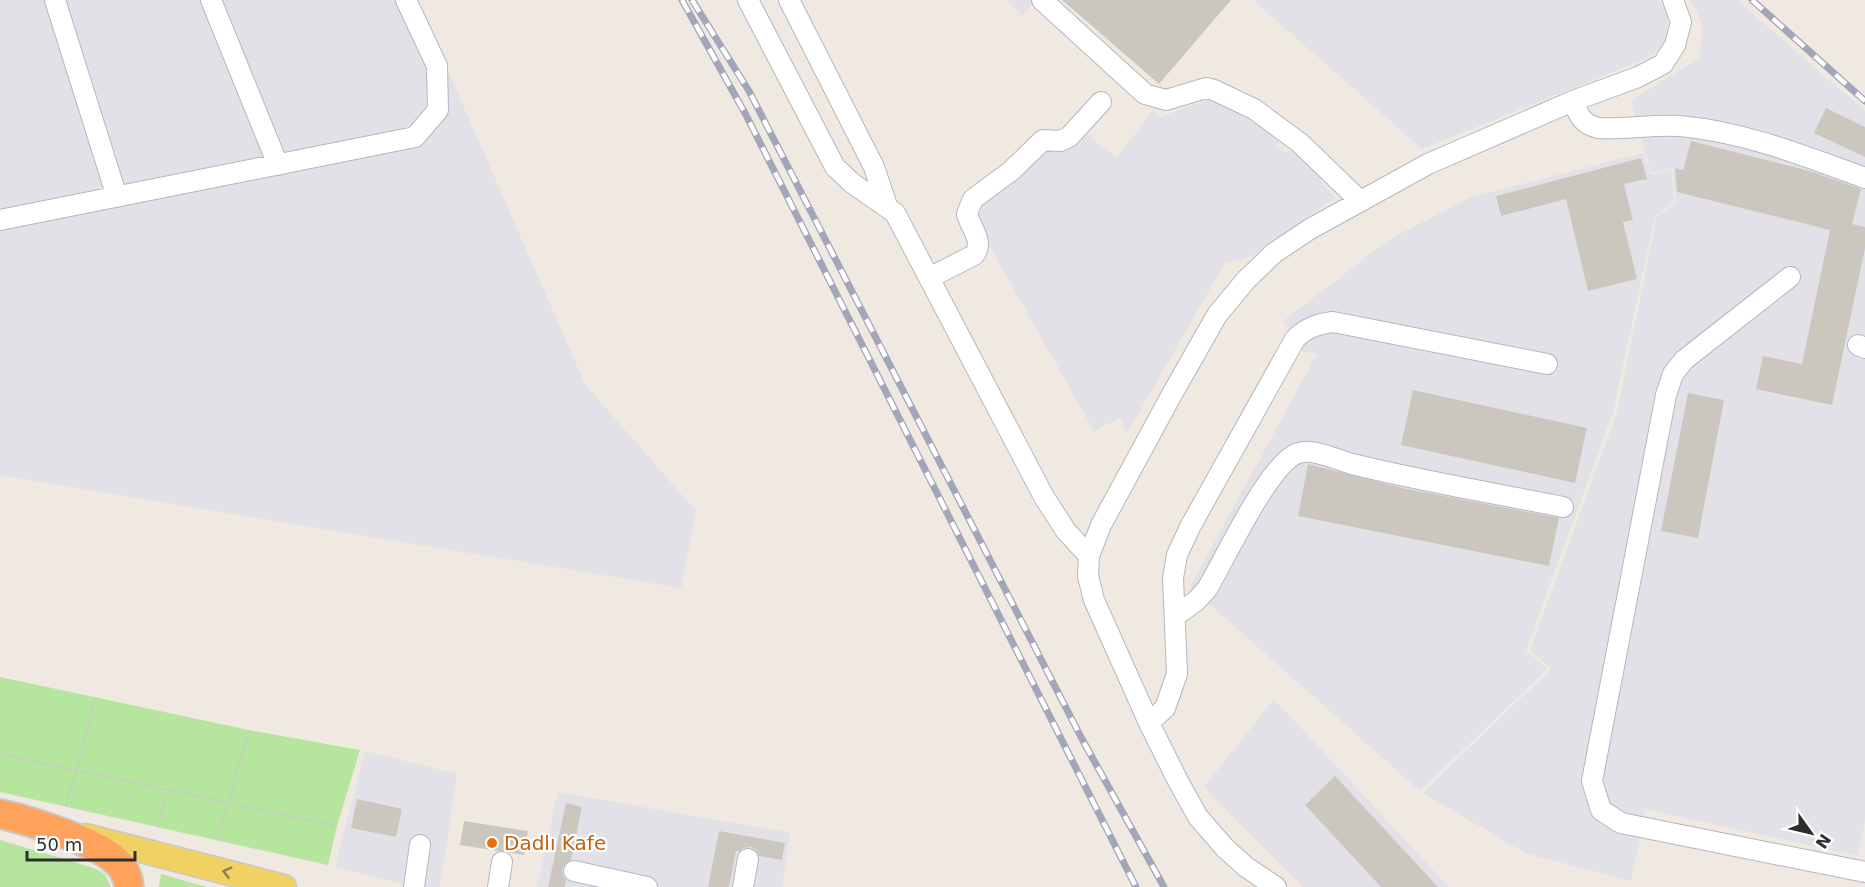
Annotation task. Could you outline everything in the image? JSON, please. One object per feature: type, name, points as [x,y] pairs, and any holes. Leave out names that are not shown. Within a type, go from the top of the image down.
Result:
[{"type":"highway","points":[[11,816],[92,846],[114,858],[125,872],[129,887]]},
{"type":"main road","points":[[11,816],[284,887]]},
{"type":"street","points":[[55,0],[117,197]]},
{"type":"street","points":[[212,0],[278,165]]},
{"type":"street","points":[[0,220],[415,137],[438,110],[437,66],[406,0]]},
{"type":"street","points":[[748,0],[835,166],[852,183],[896,213],[904,226],[928,278],[1044,497],[1066,531],[1089,556]]},
{"type":"street","points":[[789,0],[874,168],[887,206]]},
{"type":"street","points":[[1042,0],[1145,94],[1166,100],[1206,88],[1254,109],[1300,143],[1360,201]]},
{"type":"street","points":[[1276,887],[1246,867],[1198,817],[1149,723],[1094,600],[1088,576],[1089,556],[1107,515],[1217,315],[1246,280],[1274,253],[1310,229],[1360,201],[1463,148],[1573,101],[1638,78],[1663,63],[1675,45],[1681,22],[1673,0]]},
{"type":"street","points":[[1573,101],[1579,116],[1587,125],[1598,128],[1680,126],[1730,133],[1780,147],[1865,178]]},
{"type":"street","points":[[928,278],[974,255],[977,251],[978,240],[967,214],[973,199],[1011,171],[1043,140],[1060,141],[1069,136],[1101,102]]},
{"type":"street","points":[[1790,277],[1683,360],[1673,374],[1666,395],[1592,781],[1601,810],[1621,823],[1865,872]]},
{"type":"street","points":[[1149,723],[1165,708],[1177,674],[1173,578],[1177,555],[1190,527],[1295,339],[1303,331],[1319,324],[1333,322],[1547,364]]},
{"type":"street","points":[[1174,616],[1196,601],[1207,589],[1267,484],[1284,462],[1299,453],[1314,453],[1352,464],[1563,507]]},
{"type":"street","points":[[414,887],[420,845]]},
{"type":"street","points":[[743,887],[748,859]]},
{"type":"street","points":[[498,887],[502,862]]},
{"type":"street","points":[[574,871],[647,887]]},
{"type":"path","points":[[66,807],[96,697]]},
{"type":"path","points":[[218,840],[249,730]]},
{"type":"path","points":[[0,753],[337,826]]},
{"type":"path","points":[[158,827],[167,789]]},
{"type":"shaded area","points":[[0,0],[417,0],[585,384],[696,511],[681,588],[0,475]]},
{"type":"shaded area","points":[[1007,0],[1036,0],[1022,16]]},
{"type":"shaded area","points":[[1253,0],[1659,0],[1667,11],[1668,37],[1664,46],[1647,58],[1422,149]]},
{"type":"shaded area","points":[[1690,0],[1737,0],[1865,111],[1865,820],[1858,856],[1645,809],[1631,881],[1525,853],[1423,793],[1551,669],[1530,650],[1617,413],[1657,216],[1676,203],[1673,167],[1651,173],[1631,101],[1700,57],[1702,26]]},
{"type":"shaded area","points":[[1214,97],[1268,129],[1279,140],[1277,146],[1285,152],[1290,150],[1303,158],[1335,198],[1248,258],[1225,263],[1127,433],[1120,418],[1094,431],[973,217],[983,197],[1045,149],[1081,130],[1117,158],[1153,110],[1161,117]]},
{"type":"shaded area","points":[[1644,153],[1650,175],[1671,169],[1674,202],[1655,215],[1613,412],[1526,650],[1547,669],[1420,791],[1190,587],[1317,354],[1304,352],[1283,321],[1390,239],[1471,197]]},
{"type":"shaded area","points":[[1274,699],[1449,887],[1303,887],[1204,787]]},
{"type":"shaded area","points":[[365,751],[457,774],[440,887],[414,887],[335,867]]},
{"type":"shaded area","points":[[558,792],[790,833],[782,887],[537,887]]},
{"type":"green space","points":[[0,677],[249,730],[360,750],[328,865],[0,792]]},
{"type":"green space","points":[[0,840],[94,868],[105,874],[111,887],[0,887]]},
{"type":"green space","points":[[161,874],[207,887],[159,887]]},
{"type":"building","points":[[1062,0],[1231,0],[1159,84]]},
{"type":"building","points":[[1826,108],[1865,127],[1865,157],[1814,133]]},
{"type":"building","points":[[1691,141],[1813,172],[1861,189],[1852,224],[1865,227],[1865,248],[1832,405],[1756,389],[1763,356],[1802,364],[1830,230],[1677,192],[1675,168],[1683,170]]},
{"type":"building","points":[[1641,158],[1647,179],[1624,184],[1633,220],[1623,222],[1637,279],[1588,291],[1566,199],[1501,216],[1496,196]]},
{"type":"building","points":[[1413,390],[1587,428],[1575,483],[1401,445]]},
{"type":"building","points":[[1688,393],[1724,400],[1698,538],[1661,531]]},
{"type":"building","points":[[1308,464],[1402,488],[1559,518],[1549,566],[1298,516]]},
{"type":"building","points":[[1335,776],[1438,887],[1381,887],[1305,805]]},
{"type":"building","points":[[357,799],[402,809],[396,837],[351,828]]},
{"type":"building","points":[[566,803],[582,807],[571,860],[562,869],[566,880],[565,887],[548,887]]},
{"type":"building","points":[[464,821],[528,831],[524,855],[460,845]]},
{"type":"building","points":[[719,831],[785,843],[782,860],[759,856],[751,847],[743,848],[739,852],[736,851],[729,887],[708,887]]},
{"type":"railway","points":[[682,0],[746,115],[1136,887]]},
{"type":"railway","points":[[692,0],[749,91],[1082,739],[1164,887]]},
{"type":"railway","points":[[1752,0],[1865,101]]},
{"type":"place","name":"Dadlı Kafe","points":[[492,843]]}]
